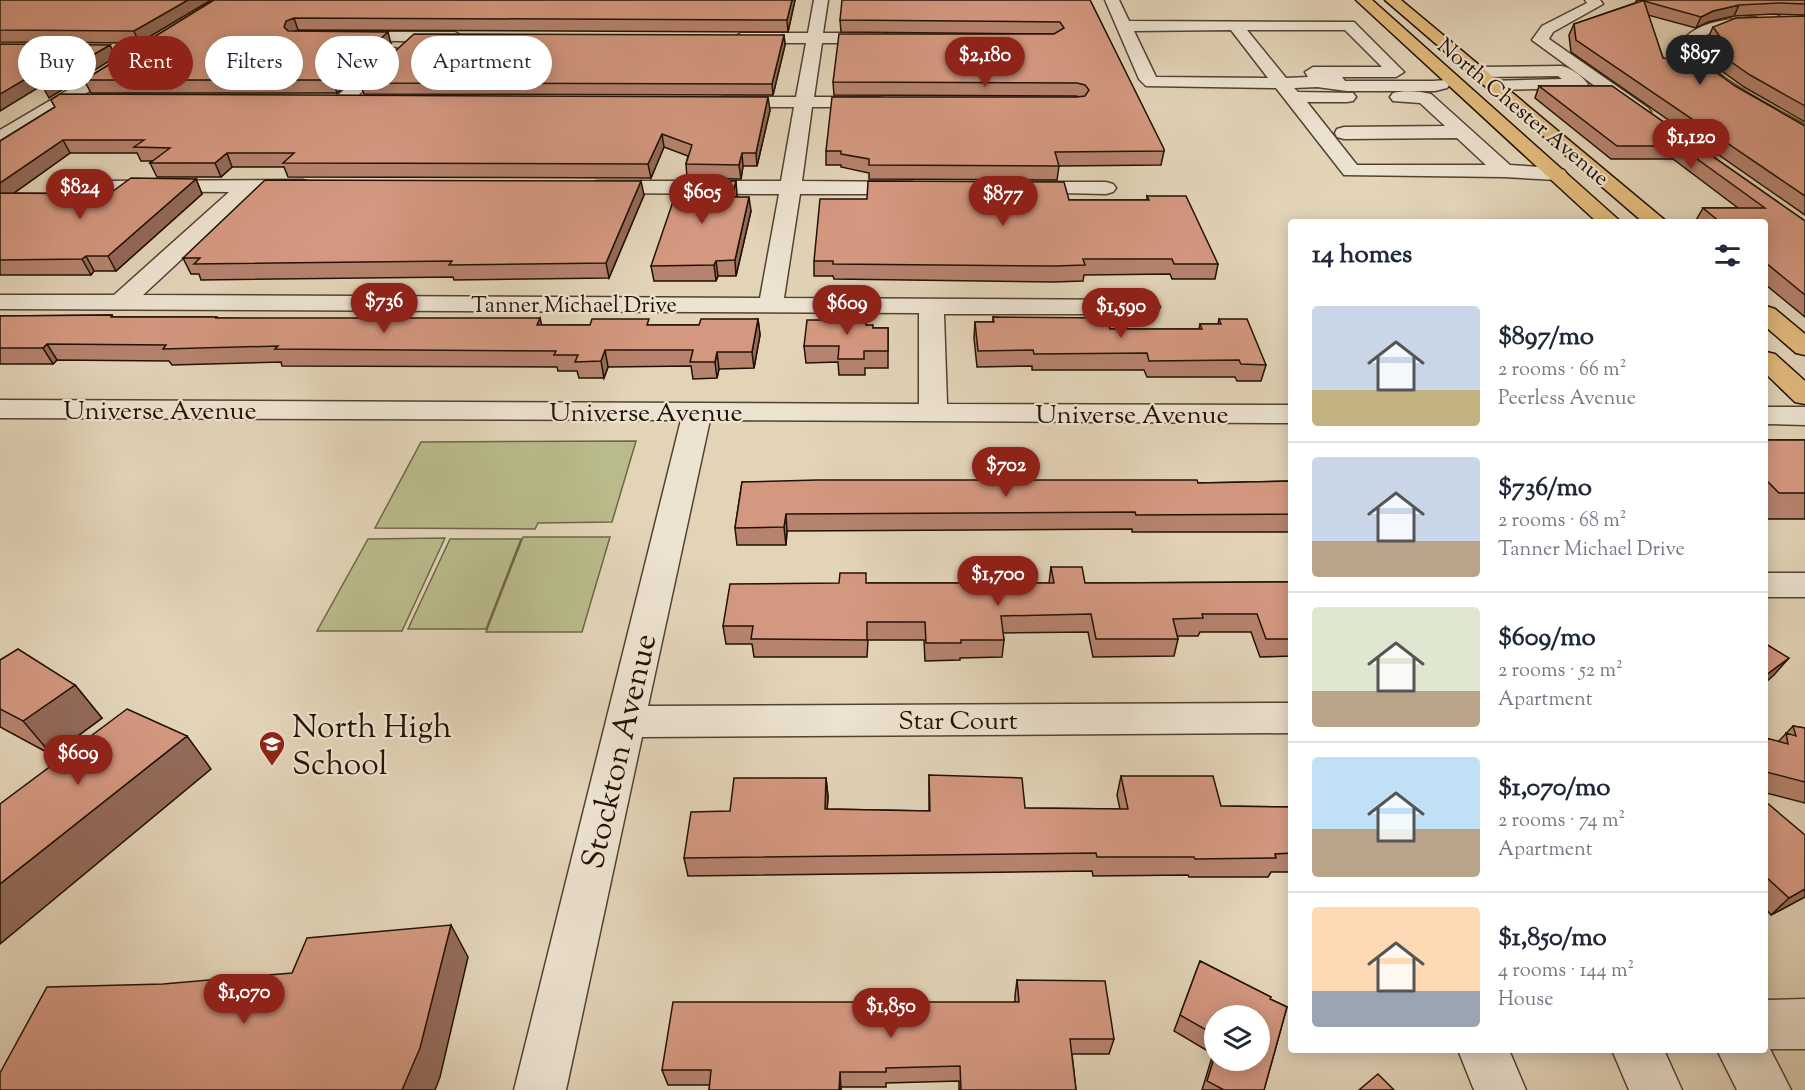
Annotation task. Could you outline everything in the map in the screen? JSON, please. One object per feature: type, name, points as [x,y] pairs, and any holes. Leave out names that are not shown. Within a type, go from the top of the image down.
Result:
[{"type":"main road","name":"North Chester Avenue","points":[[1363,0],[1421,52],[1449,84],[1557,174],[1607,219]]},
{"type":"main road","name":"North Chester Avenue","points":[[1392,0],[1650,219]]},
{"type":"main road","points":[[1421,52],[1465,77],[1486,79]]},
{"type":"main road","points":[[1449,84],[1488,94],[1524,111]]},
{"type":"main road","points":[[1557,174],[1582,184],[1648,219]]},
{"type":"main road","points":[[1768,316],[1805,347]]},
{"type":"main road","points":[[1768,362],[1805,396]]},
{"type":"street","points":[[771,305],[821,0]]},
{"type":"street","points":[[1112,0],[1148,79],[1152,82],[1421,97],[1497,164]]},
{"type":"street","points":[[1592,0],[1596,4],[1547,29],[1540,40],[1659,124]]},
{"type":"street","points":[[1757,0],[1803,22]]},
{"type":"street","points":[[1322,83],[1313,72],[1396,72],[1348,25],[1329,11]]},
{"type":"street","points":[[1803,22],[1751,22],[1716,27],[1695,36],[1686,47],[1688,55],[1705,72],[1805,133]]},
{"type":"street","points":[[1235,25],[1351,171],[1497,164]]},
{"type":"street","points":[[1125,26],[1348,25]]},
{"type":"street","points":[[342,101],[411,38]]},
{"type":"street","points":[[720,38],[898,38]]},
{"type":"street","points":[[0,138],[108,70]]},
{"type":"street","points":[[1287,90],[1322,83],[1347,86],[1449,84]]},
{"type":"street","points":[[62,100],[97,100]]},
{"type":"street","points":[[319,101],[366,101]]},
{"type":"street","points":[[710,102],[899,102]]},
{"type":"street","points":[[1321,133],[1463,132]]},
{"type":"street","points":[[1344,133],[1359,151],[1372,156],[1497,164],[1557,174]]},
{"type":"street","points":[[100,185],[319,186]]},
{"type":"street","points":[[120,303],[249,185]]},
{"type":"street","points":[[578,187],[931,188]]},
{"type":"street","points":[[1001,188],[1106,188]]},
{"type":"street","name":"Tanner Michael Drive","points":[[0,302],[1148,307]]},
{"type":"street","points":[[931,306],[933,414]]},
{"type":"street","name":"Universe Avenue","points":[[0,409],[1288,414]]},
{"type":"street","name":"Stockton Avenue","points":[[540,1090],[697,413]]},
{"type":"street","points":[[1768,416],[1805,416]]},
{"type":"street","points":[[1768,585],[1805,585]]},
{"type":"street","name":"Star Court","points":[[625,722],[1288,718]]},
{"type":"street","points":[[1768,1024],[1805,1024]]},
{"type":"street","points":[[1484,1053],[1500,1090]]},
{"type":"street","points":[[1638,1053],[1656,1090]]},
{"type":"street","points":[[1744,1053],[1765,1090]]},
{"type":"green space","points":[[636,441],[612,522],[538,523],[535,529],[375,528],[421,442]]},
{"type":"green space","points":[[523,537],[610,537],[582,632],[486,632]]},
{"type":"green space","points":[[445,538],[402,631],[317,631],[368,539]]},
{"type":"green space","points":[[450,539],[521,539],[486,629],[408,629]]},
{"type":"building","points":[[0,0],[188,0],[134,31],[0,30]]},
{"type":"building","points":[[214,0],[792,0],[787,20],[294,18],[286,21],[284,27],[288,31],[388,32],[383,36],[315,36],[315,80],[303,80],[303,36],[205,36],[205,80],[193,80],[193,36],[156,36]]},
{"type":"building","points":[[842,0],[1090,0],[1164,151],[1055,152],[1059,166],[869,165],[869,159],[841,154],[841,151],[826,151],[832,97],[1077,97],[1085,96],[1089,90],[1085,85],[1077,83],[833,82],[839,34],[1054,34],[1064,28],[1060,22],[840,20]]},
{"type":"building","points":[[1639,0],[1805,0],[1805,4],[1739,5],[1713,11],[1701,17],[1644,1],[1663,58],[1699,60],[1735,86],[1805,126],[1805,196],[1576,40],[1574,24],[1642,1]]},
{"type":"building","points":[[1805,16],[1805,106],[1750,75],[1714,50],[1723,41],[1713,27],[1736,18]]},
{"type":"building","points":[[414,34],[784,35],[772,84],[552,83],[552,36],[412,36]]},
{"type":"building","points":[[411,37],[411,83],[399,83],[399,48]]},
{"type":"building","points":[[0,44],[18,44],[18,83],[0,94]]},
{"type":"building","points":[[96,45],[108,46],[96,53]]},
{"type":"building","points":[[108,65],[108,80],[96,80],[96,73]]},
{"type":"building","points":[[1539,86],[1612,86],[1805,221],[1805,295],[1768,265],[1768,219],[1716,219],[1703,208],[1765,208],[1679,146],[1617,146]]},
{"type":"building","points":[[60,94],[768,97],[756,153],[742,153],[739,165],[686,164],[692,145],[662,134],[648,164],[283,163],[294,153],[227,153],[215,163],[150,163],[170,148],[134,147],[144,140],[63,140],[0,183],[0,141],[55,107],[51,100]]},
{"type":"building","points":[[131,178],[196,179],[108,256],[86,256],[82,259],[0,260],[0,193],[109,194]]},
{"type":"building","points":[[265,180],[641,181],[606,263],[449,265],[452,261],[194,264],[200,258],[183,258]]},
{"type":"building","points":[[680,181],[736,181],[732,197],[749,197],[735,260],[716,261],[714,265],[651,266]]},
{"type":"building","points":[[868,181],[1064,182],[1069,200],[1149,200],[1147,196],[1186,196],[1218,264],[1174,264],[1172,259],[1083,259],[1085,265],[1055,266],[833,264],[833,261],[814,261],[820,199],[867,199]]},
{"type":"building","points":[[112,315],[111,317],[217,317],[215,318],[540,318],[537,325],[590,325],[592,319],[649,319],[647,325],[699,325],[701,319],[758,319],[752,352],[717,352],[715,362],[690,362],[693,350],[605,350],[601,361],[575,362],[578,355],[554,355],[556,351],[275,349],[278,346],[163,349],[166,345],[47,344],[43,348],[0,348],[0,316]]},
{"type":"building","points":[[842,316],[866,316],[866,325],[873,325],[873,328],[888,328],[888,351],[864,351],[864,359],[838,359],[839,346],[804,346],[807,320],[842,320]]},
{"type":"building","points":[[993,317],[1107,318],[1110,329],[1202,329],[1200,324],[1221,324],[1219,319],[1247,319],[1266,365],[1241,364],[1239,360],[1149,361],[1147,353],[1034,354],[1033,350],[978,351],[975,322],[994,322]]},
{"type":"building","points":[[1768,440],[1805,440],[1805,493],[1779,493],[1768,482]]},
{"type":"building","points":[[817,480],[1197,480],[1198,483],[1288,481],[1288,514],[1136,515],[1135,512],[786,514],[784,527],[735,528],[742,482]]},
{"type":"building","points":[[1051,567],[1082,567],[1085,583],[1288,582],[1288,639],[1266,639],[1257,614],[1202,614],[1203,618],[1173,619],[1178,639],[1096,639],[1091,614],[1001,616],[1004,640],[961,640],[961,643],[926,643],[925,622],[867,622],[867,640],[751,639],[753,626],[723,626],[730,584],[839,583],[840,573],[866,573],[866,583],[1054,583]]},
{"type":"building","points":[[1768,645],[1789,658],[1768,674]]},
{"type":"building","points":[[18,649],[75,685],[23,721],[0,709],[0,660]]},
{"type":"building","points":[[127,709],[187,736],[0,884],[0,804]]},
{"type":"building","points":[[1793,726],[1805,728],[1805,782],[1768,773],[1768,739],[1788,744],[1786,733],[1796,736]]},
{"type":"building","points":[[929,775],[1022,778],[1025,808],[1128,809],[1121,776],[1213,776],[1221,806],[1288,807],[1288,853],[1275,854],[1276,858],[1195,859],[1194,857],[1097,857],[1096,853],[684,858],[691,812],[730,811],[734,778],[826,778],[825,809],[930,811]]},
{"type":"building","points":[[1768,804],[1805,835],[1805,889],[1789,898],[1768,879]]},
{"type":"building","points":[[451,925],[420,1048],[402,1090],[0,1090],[0,1073],[47,987],[163,984],[292,973],[307,938]]},
{"type":"building","points":[[1200,961],[1287,1007],[1270,1068],[1270,1005],[1204,1005],[1204,1029],[1180,1015]]},
{"type":"building","points":[[1017,980],[1105,981],[1114,1039],[1070,1039],[1076,1090],[961,1090],[960,1066],[886,1068],[886,1072],[840,1072],[839,1090],[709,1090],[711,1070],[662,1070],[673,1002],[1019,1002]]},
{"type":"building","points":[[1210,1071],[1269,1071],[1264,1090],[1224,1090],[1207,1081]]},
{"type":"building","points":[[1378,1074],[1394,1090],[1359,1090]]},
{"type":"place","name":"North High School","points":[[272,767]]}]
